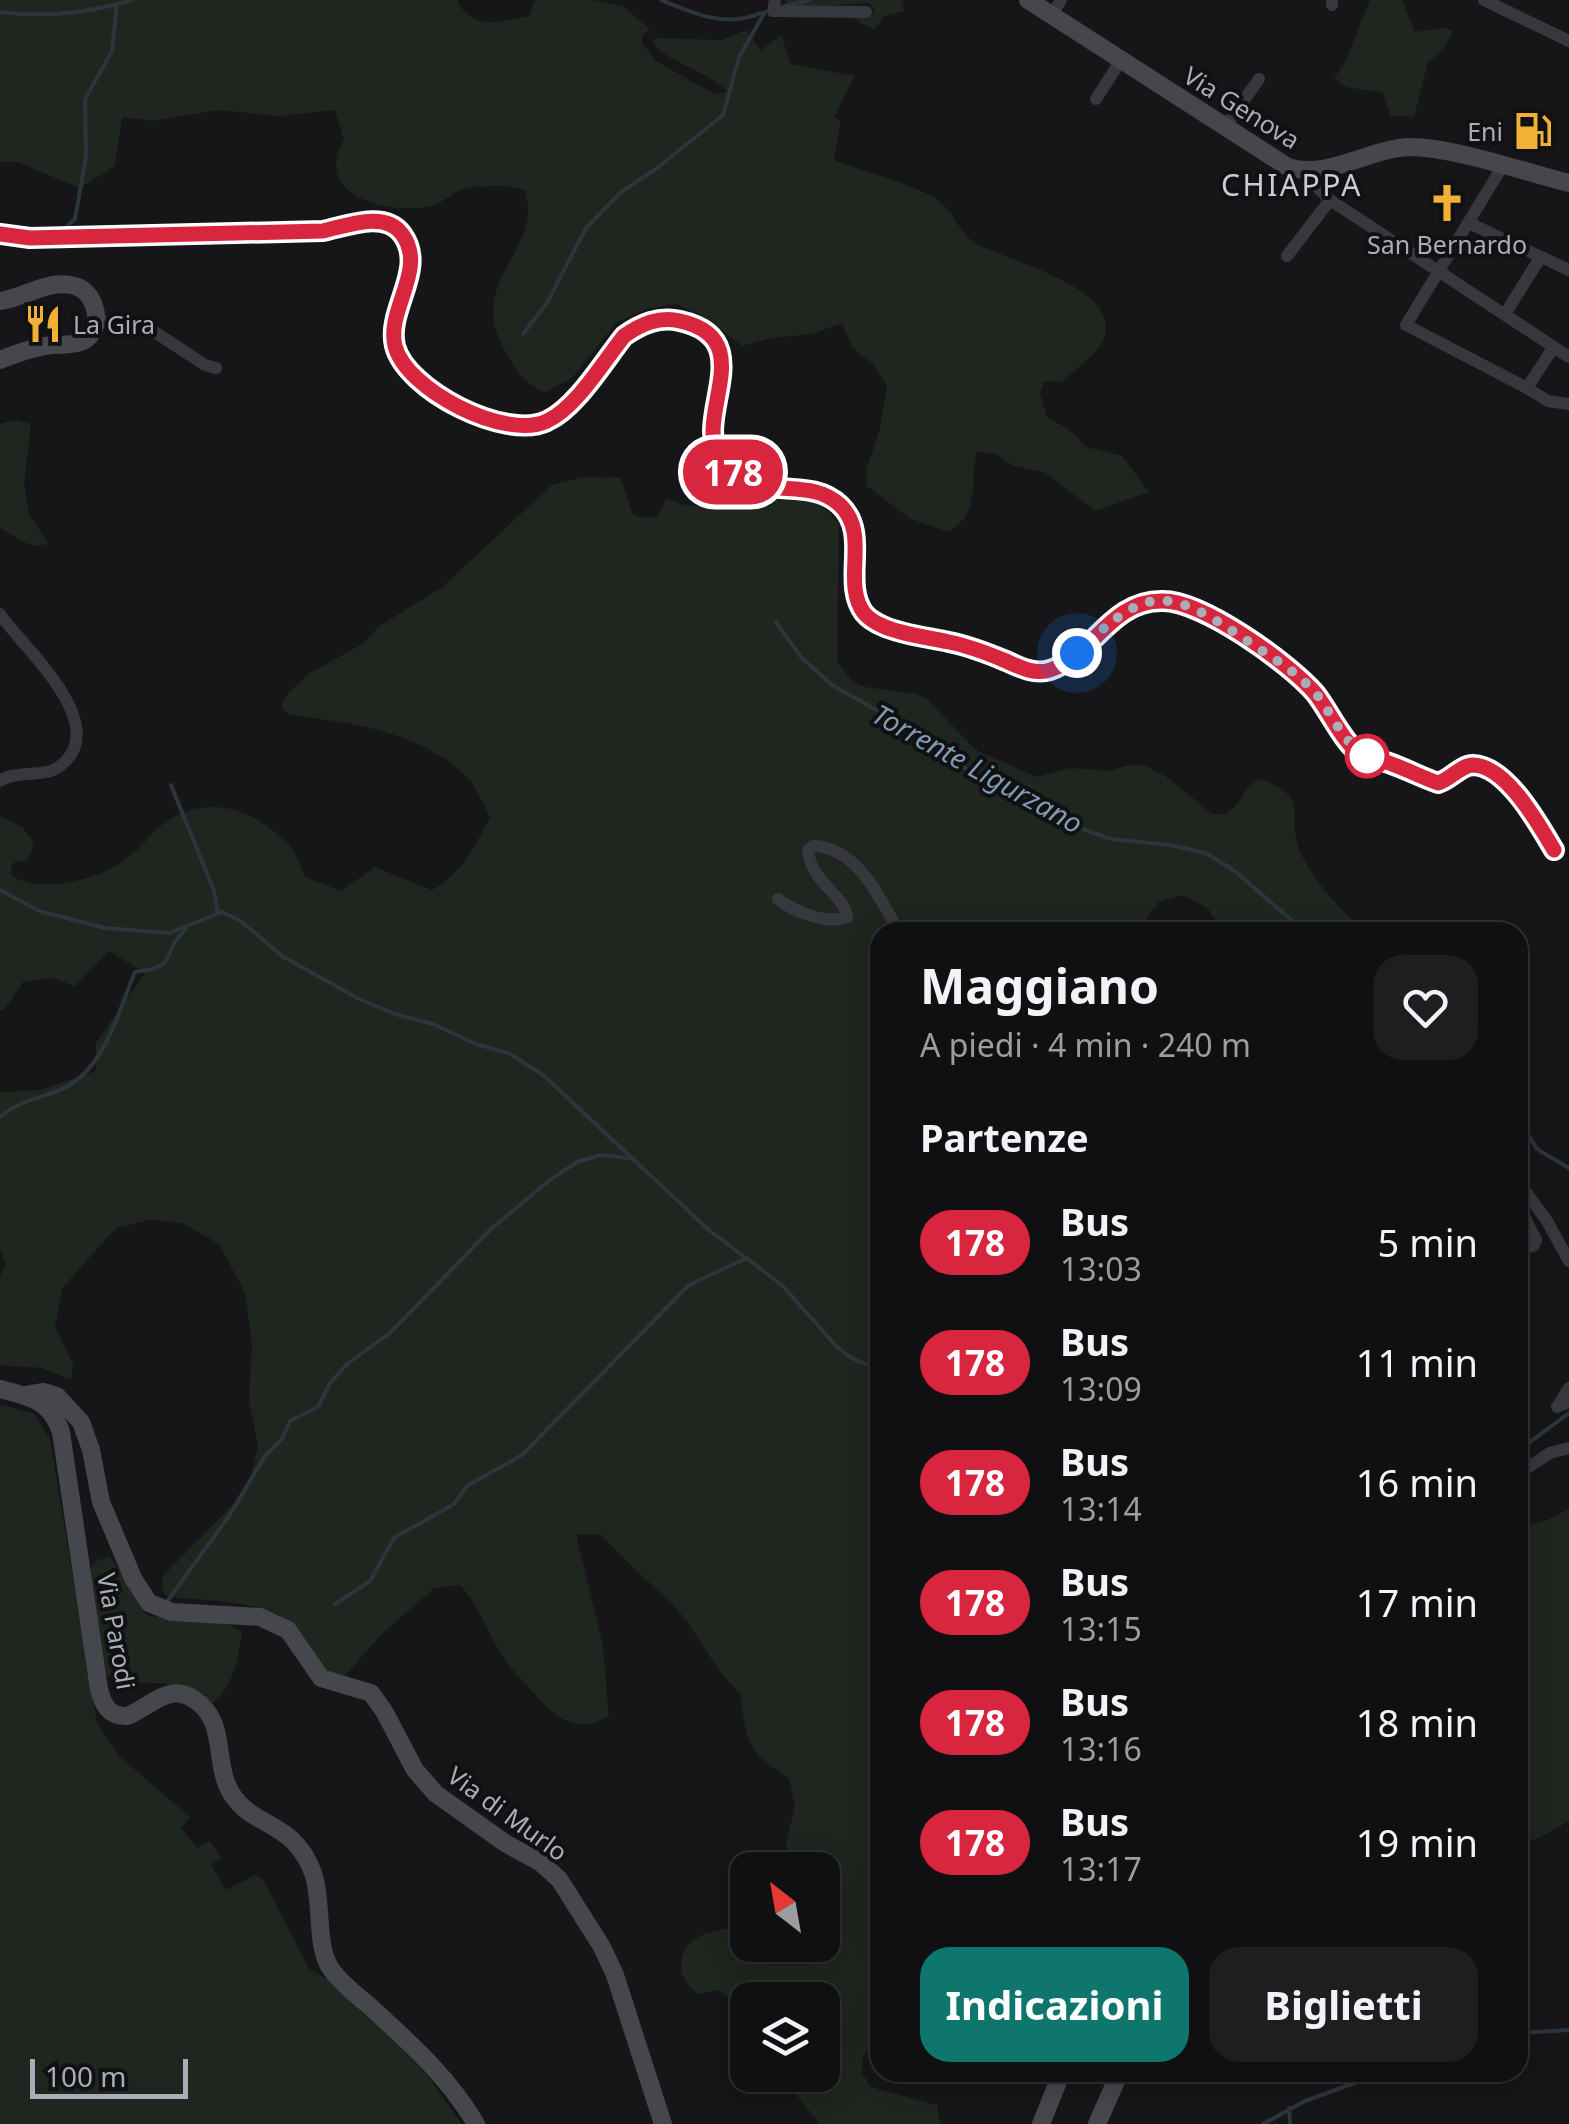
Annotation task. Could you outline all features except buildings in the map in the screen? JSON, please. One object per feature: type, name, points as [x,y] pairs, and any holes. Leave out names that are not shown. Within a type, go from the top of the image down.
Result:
[{"type":"street","name":"Via Genova","points":[[1028,0],[1057,8],[1121,60],[1281,164],[1301,170],[1324,168],[1412,147],[1569,182]]},
{"type":"street","points":[[1484,0],[1569,41]]},
{"type":"street","points":[[774,5],[866,12]]},
{"type":"street","points":[[1096,98],[1121,60]]},
{"type":"street","points":[[1224,128],[1258,79]]},
{"type":"street","points":[[1502,166],[1406,325],[1548,401],[1569,404]]},
{"type":"street","points":[[1301,170],[1330,200],[1569,357]]},
{"type":"street","points":[[1287,256],[1330,200]]},
{"type":"street","points":[[0,234],[30,238],[323,231],[369,221],[386,222],[402,233],[410,256],[409,276],[394,327],[395,346],[404,366],[432,391],[497,423],[516,426],[535,425],[560,414],[624,336],[637,326],[662,320],[688,323],[711,338],[720,354],[722,383],[712,427],[718,455],[731,471],[755,485],[774,490],[814,490],[840,505],[852,525],[856,596],[864,613],[874,622],[974,648],[1042,672],[1064,662],[1127,609],[1148,602],[1186,604],[1210,614],[1290,669],[1313,691],[1360,754],[1438,783],[1468,765],[1479,766],[1500,779],[1519,794],[1554,850]]},
{"type":"street","points":[[1469,222],[1569,270]]},
{"type":"street","points":[[1505,314],[1540,258]]},
{"type":"street","points":[[0,302],[58,284],[76,286],[90,297],[96,321],[92,332],[80,342],[32,349],[0,360]]},
{"type":"street","points":[[96,321],[144,324],[204,365],[216,368]]},
{"type":"street","points":[[1527,388],[1553,348]]},
{"type":"street","points":[[0,614],[57,681],[66,696],[75,732],[70,757],[61,765],[0,781]]},
{"type":"street","points":[[778,899],[792,909],[832,920],[847,917],[845,906],[826,888],[809,862],[808,850],[822,846],[848,860],[873,886],[893,922]]},
{"type":"street","points":[[1528,1195],[1569,1261]]},
{"type":"street","points":[[1528,1224],[1536,1240],[1528,1247]]},
{"type":"street","points":[[1569,1388],[1557,1408],[1569,1402]]},
{"type":"street","points":[[0,1389],[26,1395]]},
{"type":"street","name":"Via di Murlo","points":[[26,1395],[44,1392],[57,1396],[81,1422],[102,1502],[134,1578],[149,1603],[172,1612],[260,1617],[288,1630],[321,1678],[371,1693],[415,1770],[436,1794],[542,1863],[559,1879],[615,1975],[664,2124]]},
{"type":"street","name":"Via Parodi","points":[[26,1395],[51,1410],[61,1432],[104,1705],[112,1714],[127,1716],[152,1700],[173,1693],[184,1694],[204,1707],[218,1736],[224,1780],[231,1794],[240,1805],[290,1836],[309,1862],[318,1890],[330,1968],[438,2068],[476,2124]]},
{"type":"street","points":[[1528,1468],[1569,1448]]},
{"type":"street","points":[[1041,2124],[1058,2082]]},
{"type":"street","points":[[1097,2124],[1116,2082]]},
{"type":"shaded area","points":[[0,0],[457,0],[470,16],[488,22],[529,16],[535,0],[592,0],[623,6],[650,29],[643,35],[642,43],[656,61],[716,95],[727,91],[668,56],[653,42],[655,38],[722,40],[746,30],[761,50],[781,35],[791,64],[855,76],[834,117],[841,121],[834,160],[935,198],[977,244],[1065,282],[1095,303],[1106,326],[1100,346],[1062,382],[1044,381],[1040,393],[1047,417],[1071,431],[1086,447],[1122,456],[1149,492],[1095,511],[1046,473],[1012,465],[996,454],[977,452],[970,506],[959,524],[948,532],[909,518],[867,486],[867,468],[879,432],[887,386],[873,364],[852,347],[842,323],[812,334],[742,346],[700,314],[676,304],[649,308],[617,322],[573,377],[545,393],[516,370],[494,325],[493,303],[499,284],[525,229],[528,210],[524,190],[470,187],[428,207],[410,208],[358,197],[337,174],[337,158],[344,139],[335,110],[279,116],[219,110],[153,121],[122,117],[115,166],[80,188],[17,162],[0,162]]},
{"type":"shaded area","points":[[786,0],[906,0],[902,2],[904,11],[884,16],[874,30],[854,19],[873,14],[869,3],[797,7],[786,6]]},
{"type":"shaded area","points":[[1370,0],[1402,0],[1415,32],[1444,28],[1453,31],[1444,49],[1428,62],[1414,117],[1390,116],[1383,93],[1346,87],[1334,78],[1344,64]]},
{"type":"shaded area","points":[[15,420],[31,424],[24,484],[29,514],[48,543],[42,545],[23,542],[0,528],[0,424]]},
{"type":"shaded area","points":[[584,477],[621,478],[632,513],[642,518],[658,517],[666,499],[705,506],[740,506],[767,499],[818,502],[839,523],[837,661],[853,682],[927,699],[976,750],[1037,777],[1070,768],[1108,771],[1134,764],[1170,779],[1212,814],[1224,814],[1235,807],[1250,785],[1261,779],[1276,786],[1294,804],[1297,842],[1307,864],[1322,888],[1354,922],[1217,922],[1208,909],[1184,895],[1159,902],[1147,918],[1148,922],[870,922],[870,2050],[863,2055],[862,2073],[871,2087],[937,2105],[940,2124],[820,2124],[794,2092],[840,2092],[840,1982],[730,1982],[730,1998],[718,1990],[699,1994],[684,1979],[681,1961],[689,1944],[712,1932],[730,1928],[730,1962],[840,1962],[840,1852],[787,1852],[795,1807],[789,1778],[764,1760],[751,1744],[740,1693],[721,1673],[674,1606],[602,1535],[576,1534],[603,1646],[609,1716],[596,1722],[572,1723],[552,1711],[505,1660],[460,1585],[434,1588],[380,1636],[344,1677],[328,1674],[301,1635],[280,1616],[250,1606],[164,1594],[162,1577],[248,1489],[258,1446],[249,1400],[252,1344],[245,1293],[219,1244],[182,1223],[150,1220],[116,1228],[63,1287],[55,1327],[73,1364],[71,1380],[42,1368],[0,1365],[0,1276],[6,1265],[0,1249],[0,1092],[40,1090],[96,1071],[96,1043],[145,973],[109,951],[75,986],[52,978],[23,982],[4,1010],[0,1010],[0,816],[23,828],[33,841],[32,852],[25,861],[15,862],[11,867],[12,876],[30,883],[58,884],[99,874],[129,857],[175,816],[214,807],[240,811],[264,824],[290,846],[305,877],[341,891],[375,867],[432,890],[460,867],[490,817],[470,780],[427,748],[405,739],[360,726],[289,715],[281,707],[288,693],[308,674],[364,643],[378,627],[442,587],[552,485]]},
{"type":"shaded area","points":[[0,1404],[34,1414],[50,1439],[97,1723],[119,1756],[190,1817],[181,1828],[197,1848],[210,1841],[221,1858],[211,1865],[226,1890],[255,1875],[264,1881],[309,1969],[334,1983],[390,2036],[427,2075],[462,2124],[0,2124]]},
{"type":"shaded area","points":[[1569,1509],[1569,1821],[1528,1841],[1528,1525]]},
{"type":"shaded area","points":[[109,1557],[148,1616],[224,1622],[242,1632],[230,1681],[211,1704],[189,1688],[132,1682],[105,1674],[90,1569],[98,1560]]},
{"type":"waterway","points":[[0,12],[67,13],[133,0]]},
{"type":"waterway","points":[[661,0],[723,19],[761,13]]},
{"type":"waterway","points":[[785,6],[809,0]]},
{"type":"waterway","points":[[65,228],[75,219],[86,156],[85,99],[112,51],[117,4]]},
{"type":"waterway","points":[[523,334],[547,303],[586,228],[621,192],[723,115],[739,57],[765,12]]},
{"type":"waterway","name":"Torrente Ligurzano","points":[[776,622],[801,657],[832,685],[972,772],[1024,795],[1079,828],[1111,839],[1206,853],[1236,872],[1294,922]]},
{"type":"waterway","points":[[171,785],[214,891],[218,913]]},
{"type":"waterway","points":[[0,890],[39,911],[105,928],[169,933],[222,912],[241,921],[282,956],[359,999],[508,1053],[542,1074],[710,1231],[782,1285],[836,1346],[870,1366]]},
{"type":"waterway","points":[[0,1117],[21,1104],[58,1091],[87,1070],[107,1040],[135,972],[164,963],[186,929]]},
{"type":"waterway","name":"Torrente Ligurzano","points":[[1528,1134],[1537,1149],[1569,1168]]},
{"type":"waterway","points":[[166,1603],[229,1516],[265,1456],[282,1439],[290,1421],[318,1407],[330,1383],[347,1364],[390,1333],[492,1228],[550,1180],[577,1162],[601,1155],[629,1158]]},
{"type":"waterway","points":[[335,1604],[370,1581],[394,1538],[454,1504],[467,1486],[522,1455],[689,1285],[747,1258]]},
{"type":"waterway","name":"Torrente Ligurzano","points":[[1528,1444],[1569,1413]]},
{"type":"waterway","points":[[1528,2032],[1569,2030]]},
{"type":"waterway","points":[[1263,2124],[1305,2101],[1357,2082]]},
{"type":"waterway","points":[[1289,2108],[1290,2124]]},
{"type":"bus line","name":"178","points":[[0,234],[30,238],[323,231],[369,221],[386,222],[402,233],[410,256],[409,276],[394,327],[400,360],[432,391],[497,423],[516,426],[547,422],[560,414],[624,336],[637,326],[662,320],[688,323],[711,338],[720,354],[722,383],[712,427],[718,455],[731,471],[755,485],[774,490],[814,490],[840,505],[852,525],[856,596],[864,613],[874,622],[974,648],[1042,672],[1077,653],[1127,609],[1148,602],[1186,604],[1210,614],[1290,669],[1313,691],[1360,754],[1438,783],[1468,765],[1479,766],[1500,779],[1519,794],[1554,850]]},
{"type":"place","name":"Eni","points":[[1533,131]]},
{"type":"place","name":"San Bernardo","points":[[1447,203]]},
{"type":"place","name":"La Gira","points":[[43,324]]},
{"type":"district","name":"CHIAPPA","points":[[1292,184]]},
{"type":"route","points":[[1077,653],[1112,619],[1138,604],[1186,604],[1210,614],[1290,669],[1330,712],[1353,748],[1372,758],[1367,756]]}]
